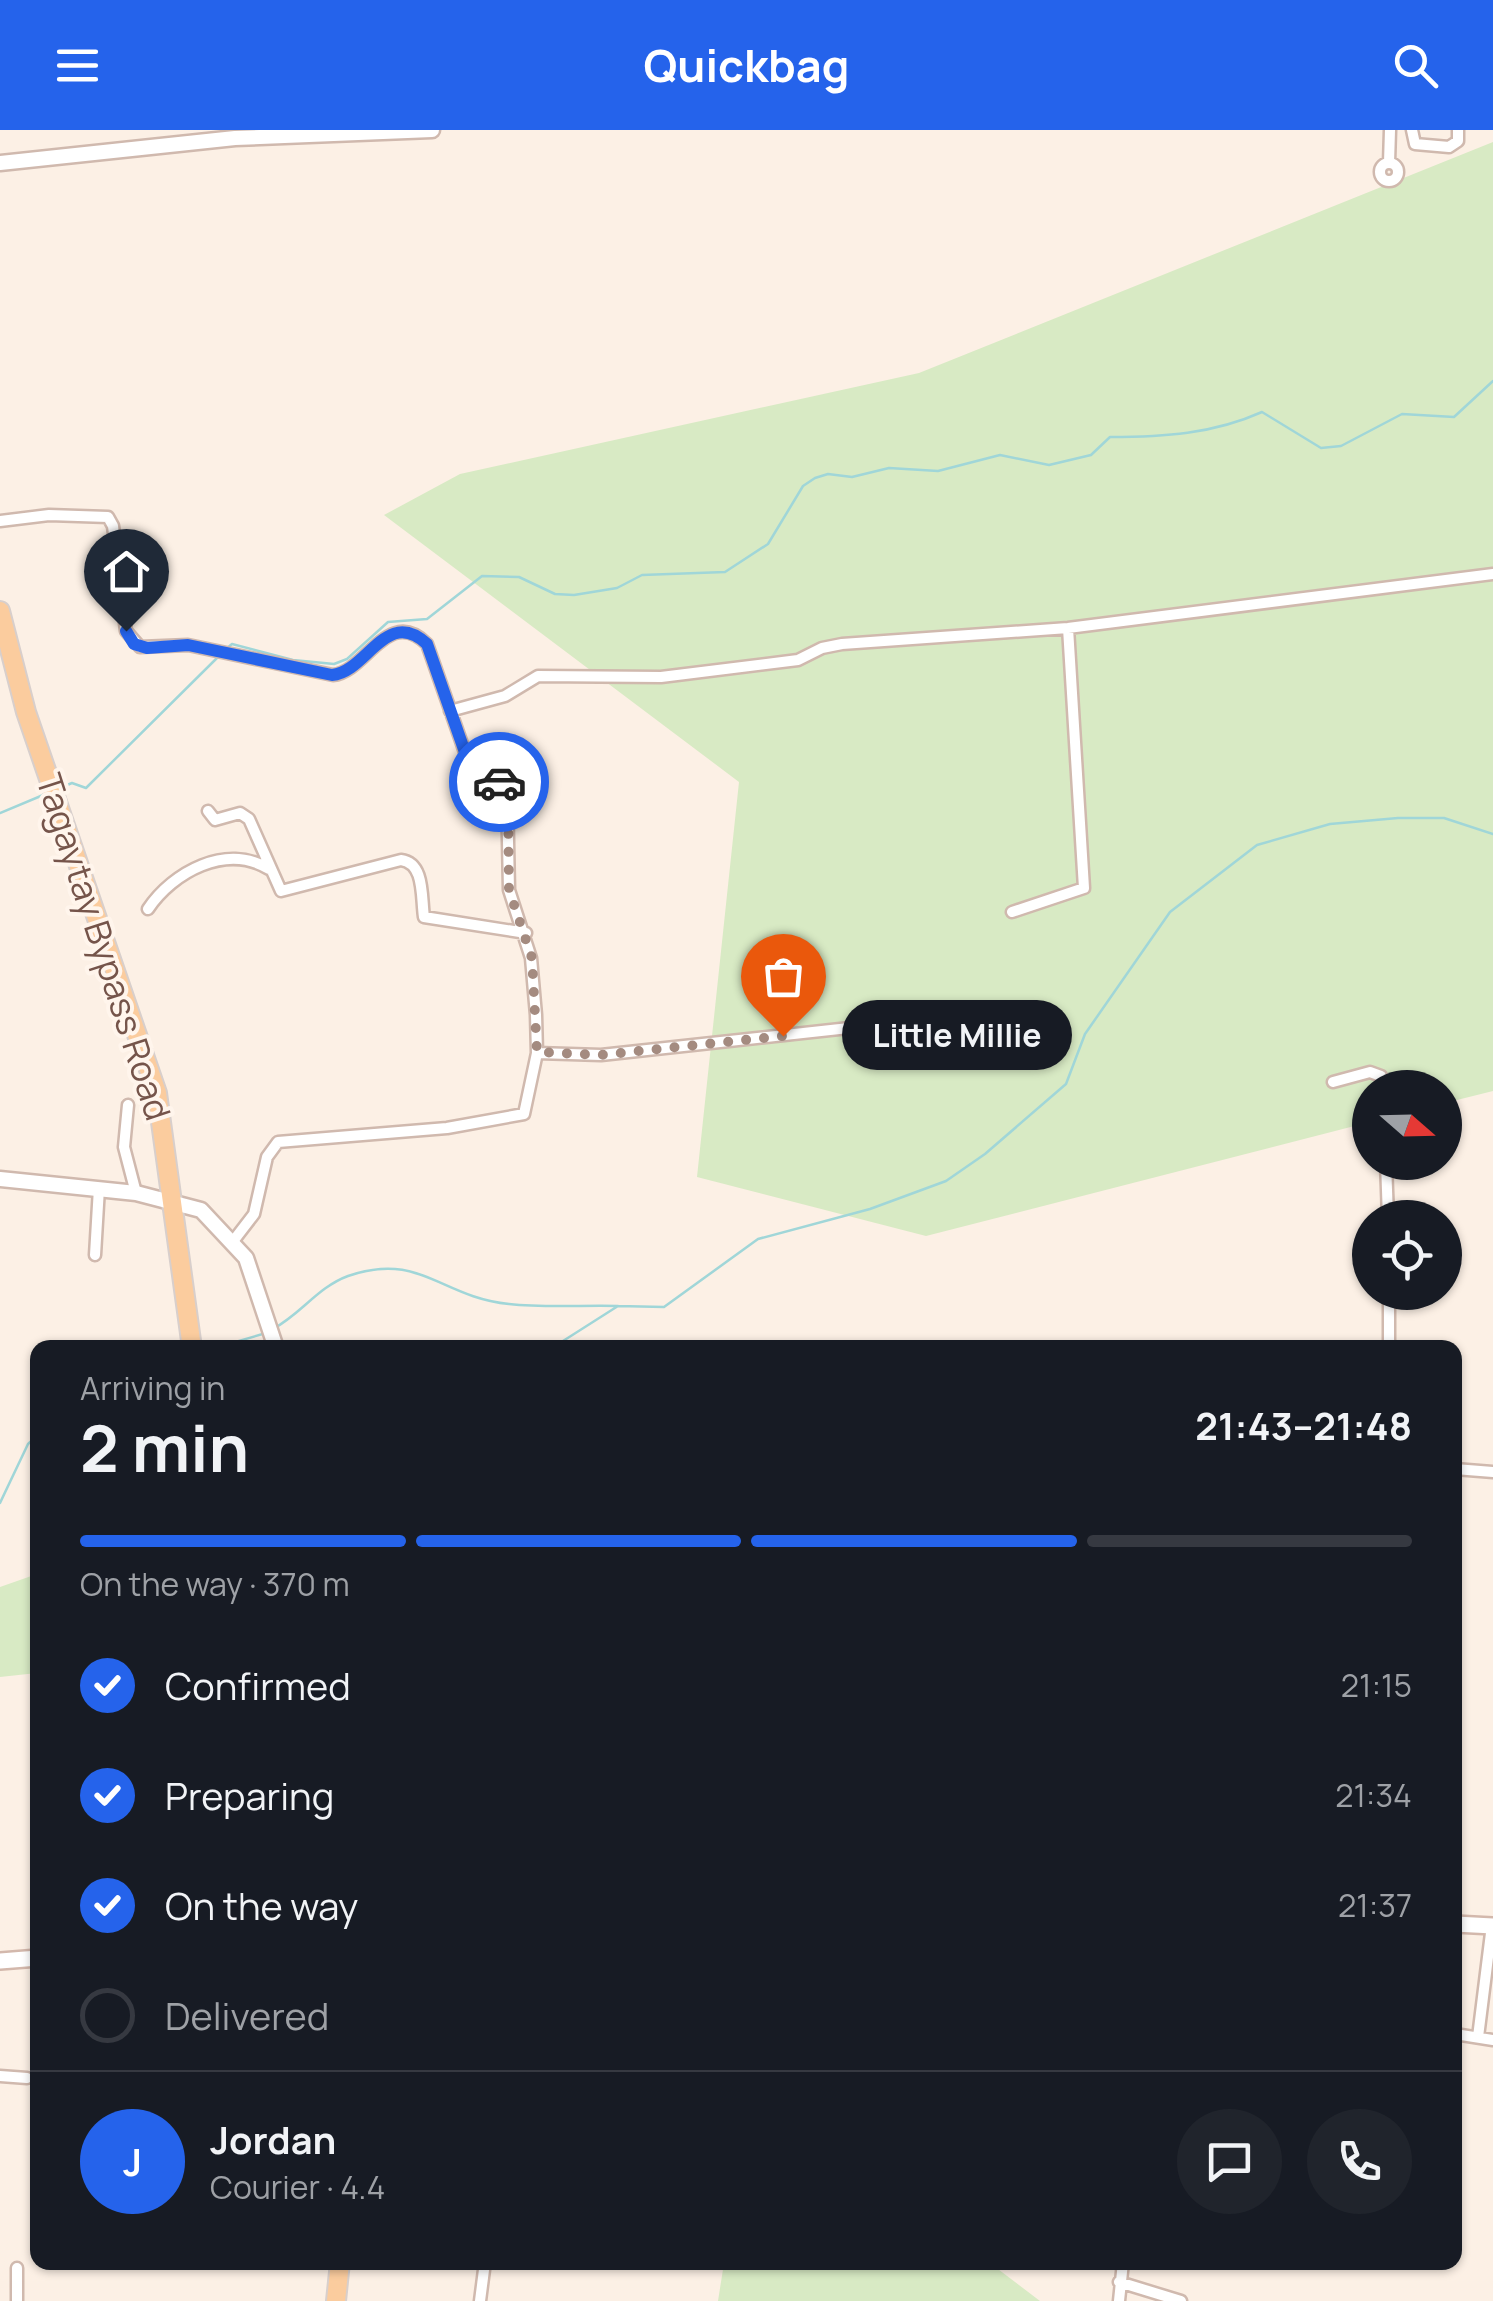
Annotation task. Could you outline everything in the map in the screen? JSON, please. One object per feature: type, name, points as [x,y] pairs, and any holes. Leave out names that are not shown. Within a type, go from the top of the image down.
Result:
[{"type":"main road","name":"Tagaytay Bypass Road","points":[[0,611],[16,681],[158,1094],[191,1340]]},
{"type":"main road","points":[[1462,1924],[1493,1926]]},
{"type":"main road","points":[[0,1961],[30,1959]]},
{"type":"main road","points":[[336,2301],[339,2270]]},
{"type":"street","points":[[0,163],[235,138],[432,130]]},
{"type":"street","points":[[1389,163],[1390,130],[1412,130],[1415,144],[1449,146],[1458,140],[1458,130]]},
{"type":"street","points":[[0,521],[49,515],[108,517],[113,526],[121,607],[130,639],[147,648],[177,644],[340,675],[386,636],[412,634],[427,644],[470,764],[507,793],[509,890],[526,933],[537,1052],[524,1114],[447,1128],[273,1144],[254,1214],[234,1240]]},
{"type":"street","points":[[450,710],[504,696],[538,676],[660,677],[798,660],[822,648],[842,644],[1068,628],[1493,574]]},
{"type":"street","points":[[1012,912],[1084,888],[1068,628]]},
{"type":"street","points":[[208,811],[215,820],[240,814],[249,819],[277,889],[284,892],[344,873],[410,861],[418,870],[424,917],[526,933]]},
{"type":"street","points":[[148,909],[166,884],[211,861],[251,859],[270,870]]},
{"type":"street","points":[[537,1052],[601,1055],[931,1019]]},
{"type":"street","points":[[1333,1082],[1352,1077]]},
{"type":"street","points":[[128,1105],[124,1148],[136,1193]]},
{"type":"street","points":[[0,1179],[136,1193],[206,1214],[234,1240],[250,1265],[274,1335]]},
{"type":"street","points":[[94,1256],[99,1188]]},
{"type":"street","points":[[1389,1310],[1389,1340]]},
{"type":"street","points":[[1462,1470],[1493,1472]]},
{"type":"street","points":[[1478,2038],[1493,1926]]},
{"type":"street","points":[[1462,2035],[1493,2040]]},
{"type":"street","points":[[0,2076],[27,2078]]},
{"type":"street","points":[[17,2268],[17,2301]]},
{"type":"street","points":[[480,2301],[484,2270]]},
{"type":"street","points":[[1119,2301],[1121,2270]]},
{"type":"street","points":[[1119,2282],[1181,2301]]},
{"type":"green space","points":[[1493,142],[1493,1091],[1462,1099],[1462,1070],[1352,1070],[1352,1127],[926,1236],[697,1177],[739,782],[384,515],[460,474],[919,373]]},
{"type":"green space","points":[[30,1576],[30,1674],[0,1677],[0,1587]]},
{"type":"green space","points":[[723,2270],[999,2270],[1040,2301],[718,2301]]},
{"type":"waterway","points":[[226,649],[232,644],[293,660],[334,664],[347,659],[388,622],[427,619],[482,576],[519,577],[555,594],[574,595],[617,588],[642,575],[725,572],[768,544],[803,486],[828,474],[852,477],[889,468],[938,471],[1000,455],[1049,465],[1091,455],[1110,437],[1188,433],[1262,412],[1321,448],[1341,446],[1402,414],[1454,417],[1493,381]]},
{"type":"waterway","points":[[60,788],[72,783],[86,788],[220,655]]},
{"type":"waterway","points":[[0,813],[48,793]]},
{"type":"waterway","points":[[565,1340],[618,1306],[664,1307],[758,1239],[870,1209],[946,1181],[985,1154],[1066,1084],[1085,1034],[1170,912],[1257,845],[1330,824],[1398,818],[1444,818],[1493,834]]},
{"type":"waterway","points":[[273,1329],[337,1281],[373,1270],[412,1272],[485,1300],[509,1304],[618,1306]]},
{"type":"waterway","points":[[242,1340],[266,1333]]},
{"type":"waterway","points":[[0,1503],[30,1442]]},
{"type":"way so far","points":[[499,782],[508,800],[509,890],[532,958],[537,1052],[601,1055],[783,1036]]},
{"type":"place","name":"Little Millie","points":[[783,1036]]},
{"type":"route","points":[[126,631],[140,647],[188,645],[332,675],[352,667],[374,642],[399,632],[412,634],[427,644],[467,758],[475,768],[499,782]]}]
